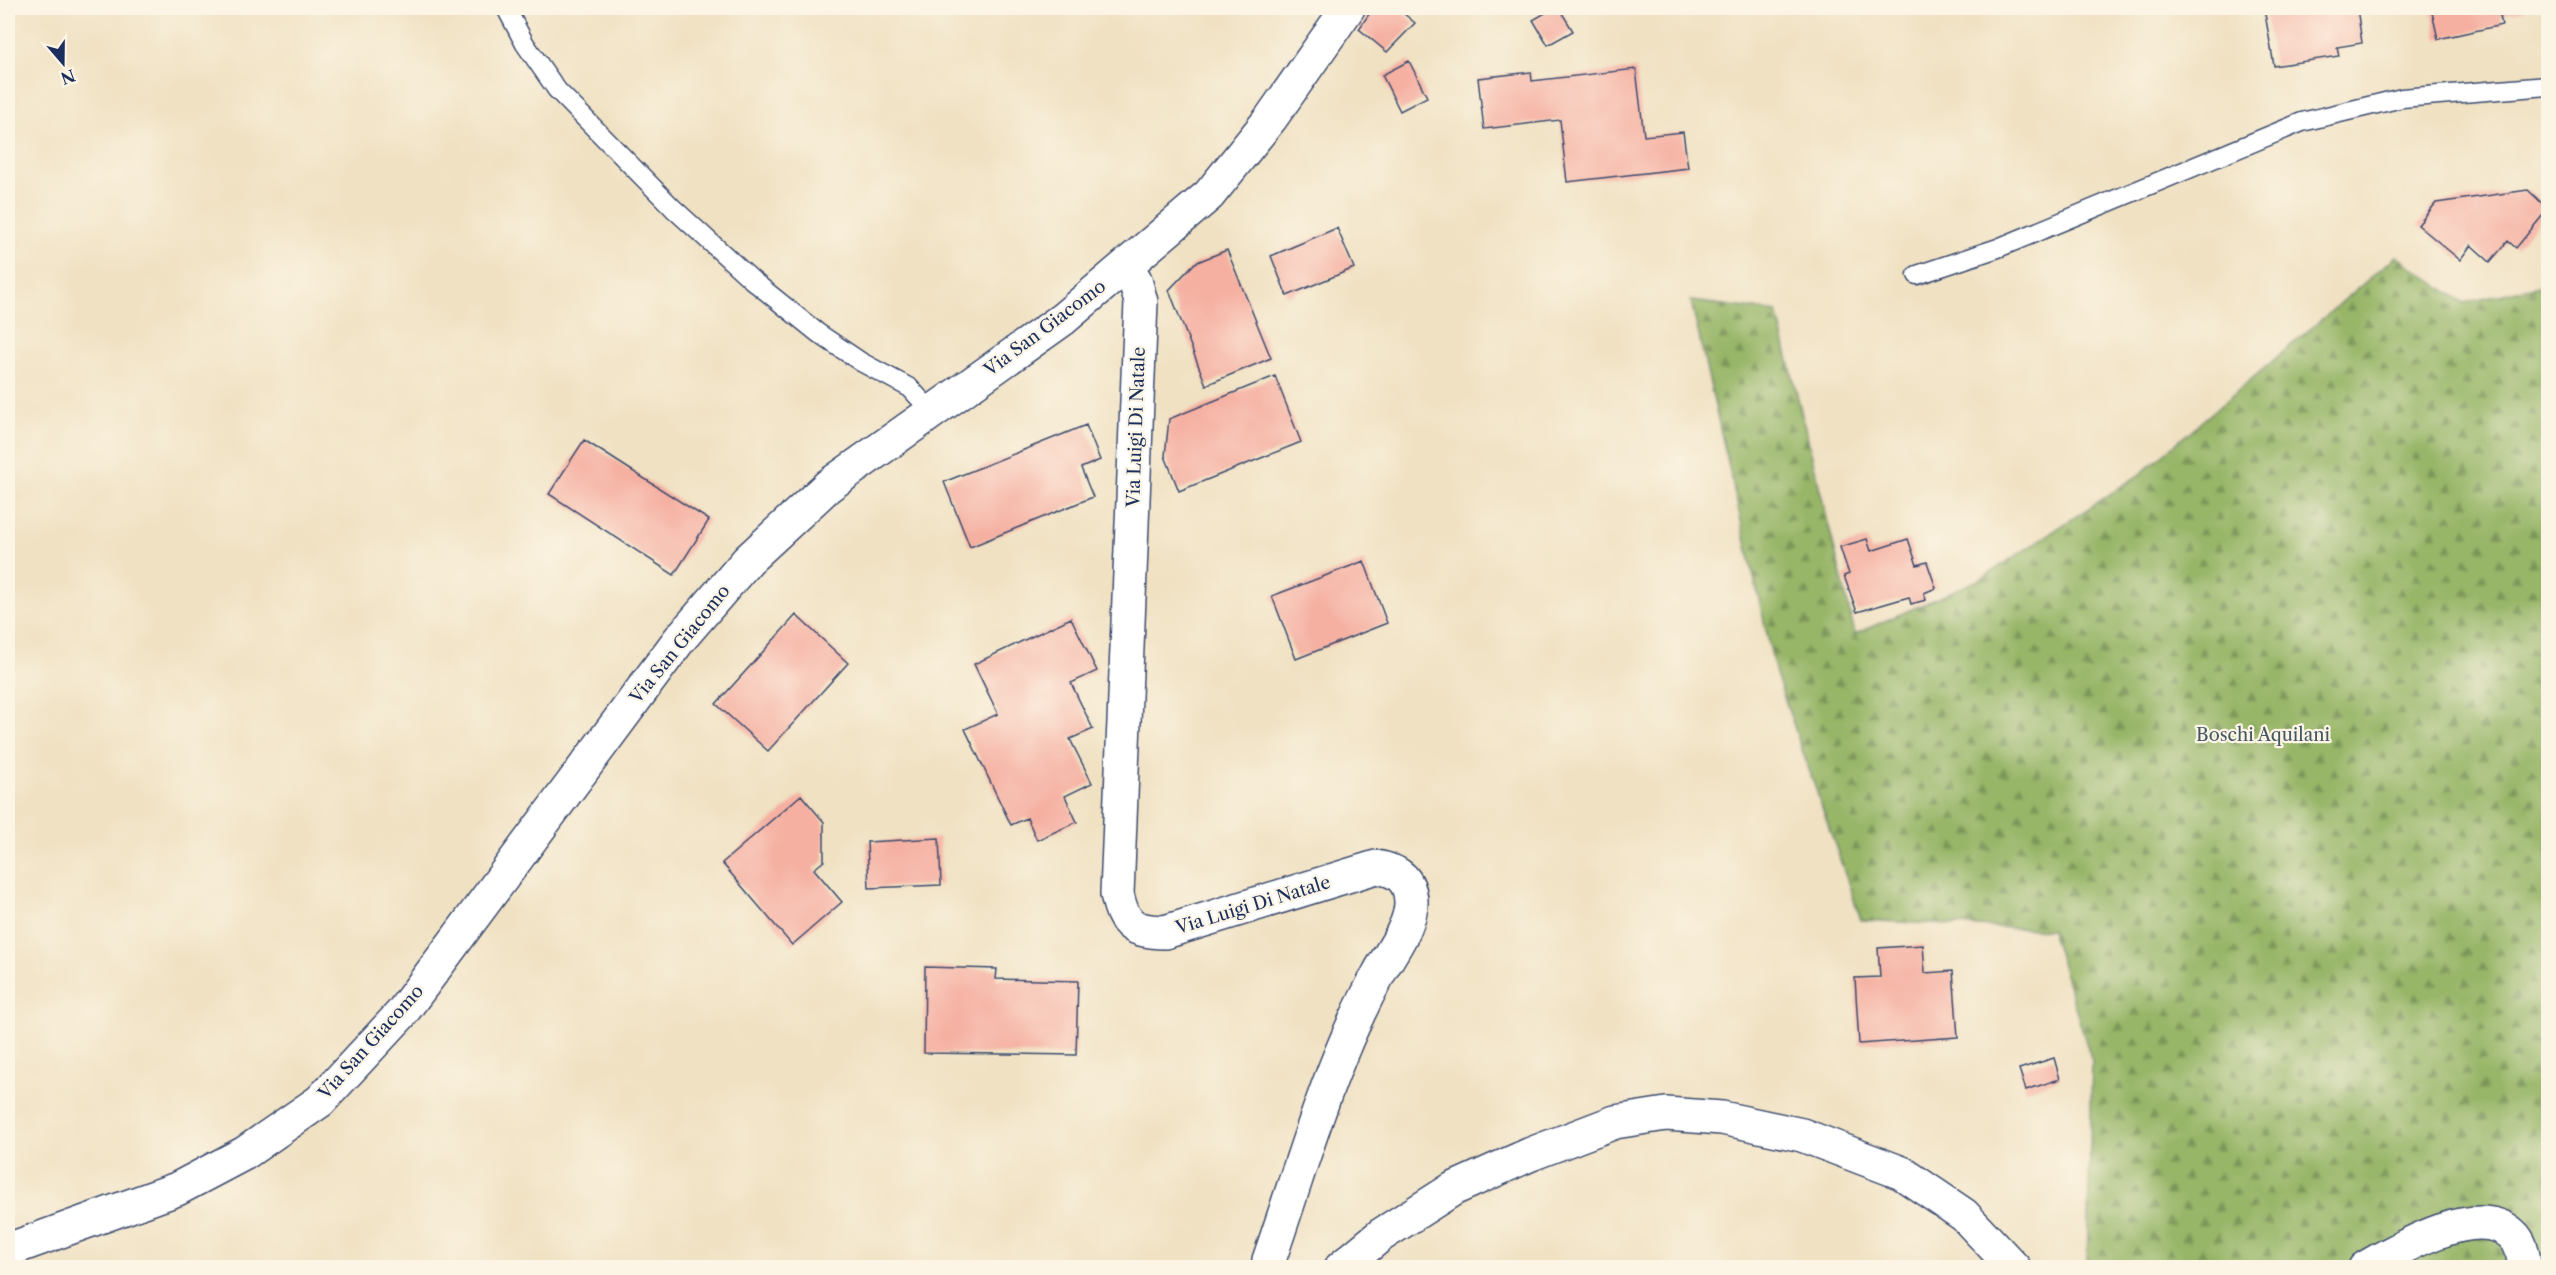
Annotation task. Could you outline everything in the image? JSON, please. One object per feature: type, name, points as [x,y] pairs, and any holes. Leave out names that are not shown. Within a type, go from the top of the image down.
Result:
[{"type":"street","name":"Via San Giacomo","points":[[8,1250],[177,1189],[245,1153],[320,1101],[401,1014],[679,640],[748,560],[828,486],[1064,319],[1209,195],[1271,118],[1348,8]]},
{"type":"street","name":"Via Luigi Di Natale","points":[[1125,267],[1135,280],[1141,302],[1117,894],[1121,912],[1130,925],[1144,932],[1165,932],[1376,867],[1393,870],[1406,883],[1411,901],[1407,921],[1352,1023],[1268,1268]]},
{"type":"street","points":[[1341,1268],[1381,1235],[1453,1189],[1531,1154],[1615,1122],[1666,1114],[1722,1118],[1802,1136],[1902,1173],[1964,1215],[2014,1268]]},
{"type":"street","points":[[2365,1268],[2426,1237],[2460,1225],[2485,1223],[2499,1225],[2514,1235],[2520,1246],[2524,1268]]},
{"type":"lane","points":[[506,8],[525,44],[557,90],[674,209],[752,280],[801,320],[854,358],[910,388],[932,412]]},
{"type":"lane","points":[[1917,275],[1998,248],[2302,122],[2402,98],[2548,87]]},
{"type":"green space","name":"Boschi Aquilani","points":[[2396,256],[2464,303],[2548,284],[2548,1267],[2087,1267],[2092,1061],[2051,930],[1861,920],[1776,674],[1691,301],[1777,312],[1855,634],[1981,579],[2139,475]]},
{"type":"building","points":[[1373,8],[1397,8],[1415,23],[1387,52],[1359,29]]},
{"type":"building","points":[[1554,8],[1559,8],[1573,31],[1548,45],[1533,20]]},
{"type":"building","points":[[2264,8],[2357,8],[2362,43],[2337,47],[2339,56],[2274,66]]},
{"type":"building","points":[[2431,8],[2522,8],[2523,11],[2500,16],[2502,25],[2438,39]]},
{"type":"building","points":[[1409,61],[1427,97],[1400,111],[1382,75]]},
{"type":"building","points":[[1636,69],[1644,136],[1683,132],[1688,168],[1567,182],[1560,120],[1484,129],[1478,78],[1531,72],[1532,81]]},
{"type":"building","points":[[2528,190],[2548,209],[2516,248],[2508,241],[2490,262],[2471,245],[2460,260],[2418,225],[2436,203]]},
{"type":"building","points":[[1337,228],[1354,268],[1287,296],[1271,256]]},
{"type":"building","points":[[1227,250],[1271,358],[1206,385],[1169,290],[1195,263]]},
{"type":"building","points":[[1275,376],[1301,442],[1179,491],[1165,456],[1169,419]]},
{"type":"building","points":[[1086,425],[1100,460],[1081,468],[1093,497],[970,547],[944,482]]},
{"type":"building","points":[[584,440],[709,520],[674,575],[549,494]]},
{"type":"building","points":[[1867,539],[1871,551],[1908,539],[1917,565],[1927,562],[1936,588],[1924,593],[1926,600],[1911,604],[1909,597],[1857,612],[1844,576],[1849,574],[1840,547]]},
{"type":"building","points":[[1364,561],[1387,623],[1296,659],[1272,596]]},
{"type":"building","points":[[796,615],[848,663],[768,751],[716,704]]},
{"type":"building","points":[[1071,618],[1097,671],[1071,683],[1093,729],[1070,739],[1092,783],[1065,796],[1077,822],[1037,840],[1027,818],[1011,825],[965,729],[998,714],[974,664]]},
{"type":"building","points":[[801,795],[824,822],[824,861],[814,869],[842,902],[792,945],[722,863]]},
{"type":"building","points":[[939,838],[941,885],[869,888],[867,842]]},
{"type":"building","points":[[1923,945],[1925,973],[1953,971],[1958,1037],[1859,1044],[1855,978],[1880,977],[1878,948]]},
{"type":"building","points":[[925,967],[997,969],[996,979],[1078,981],[1076,1055],[924,1053]]},
{"type":"building","points":[[2054,1058],[2060,1079],[2026,1090],[2019,1069]]}]
